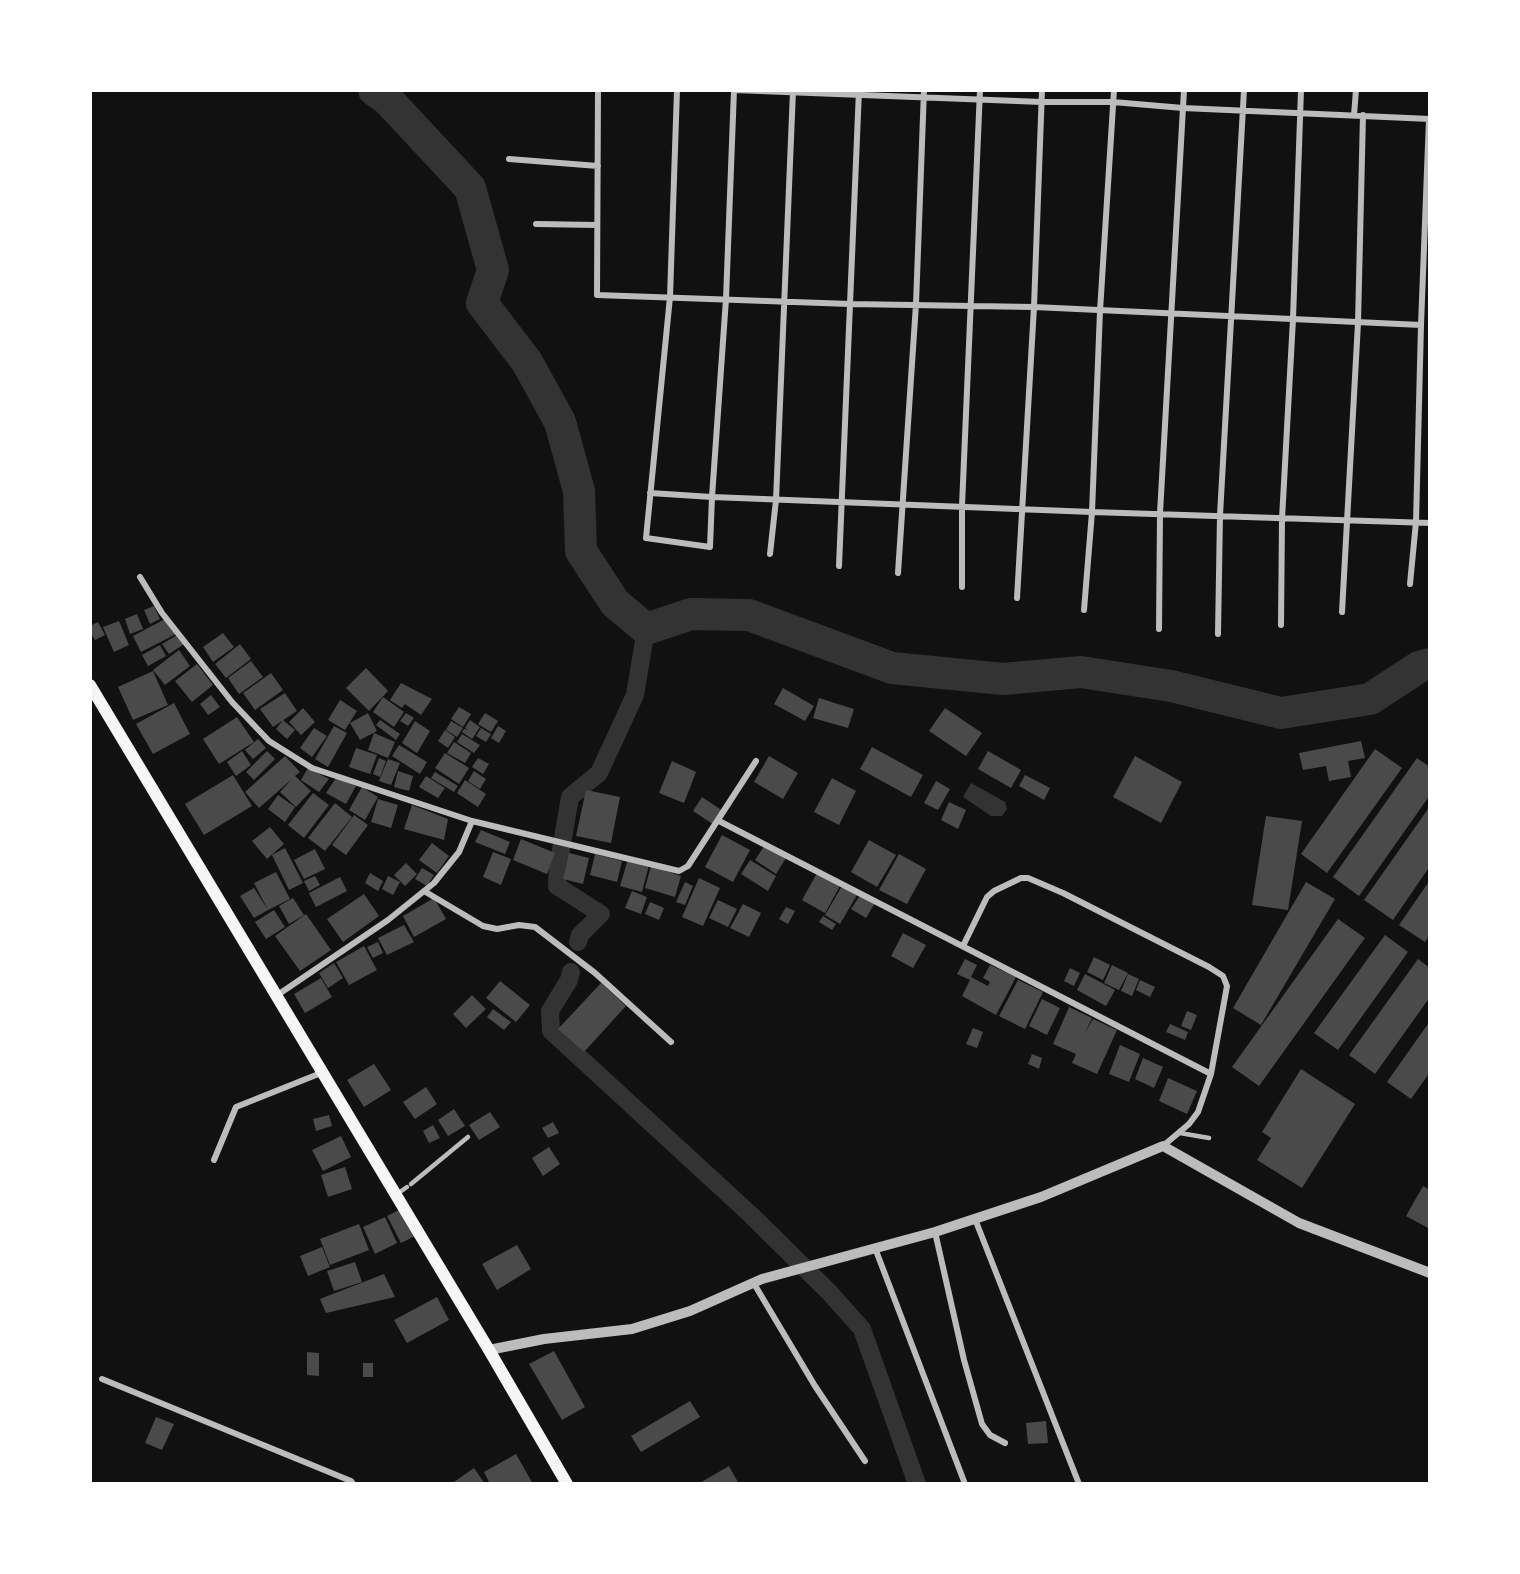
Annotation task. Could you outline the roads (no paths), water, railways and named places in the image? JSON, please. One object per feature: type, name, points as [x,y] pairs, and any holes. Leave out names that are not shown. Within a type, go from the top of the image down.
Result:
[{"type":"main road","points":[[90,685],[489,1350],[565,1483]]},
{"type":"street","points":[[598,90],[597,296],[1034,307],[1421,325]]},
{"type":"street","points":[[677,90],[670,297],[646,538],[710,547],[726,299],[734,90],[859,93],[924,98],[1042,102],[1113,102],[1183,108],[1430,119],[1421,325],[1416,522],[1410,584]]},
{"type":"street","points":[[898,573],[916,304],[924,90]]},
{"type":"street","points":[[962,587],[962,506],[981,90]]},
{"type":"street","points":[[1017,598],[1034,307],[1042,90]]},
{"type":"street","points":[[1084,610],[1092,512],[1100,311],[1114,90]]},
{"type":"street","points":[[1159,629],[1160,513],[1184,90]]},
{"type":"street","points":[[1218,634],[1221,516],[1244,90]]},
{"type":"street","points":[[1281,625],[1282,519],[1293,319],[1301,90]]},
{"type":"street","points":[[1354,115],[1356,90]]},
{"type":"street","points":[[770,555],[776,500],[793,91]]},
{"type":"street","points":[[839,566],[859,93]]},
{"type":"street","points":[[1342,612],[1358,323],[1363,115]]},
{"type":"street","points":[[509,159],[598,166]]},
{"type":"street","points":[[536,224],[597,225]]},
{"type":"street","points":[[650,493],[776,500],[1430,523]]},
{"type":"street","points":[[140,577],[162,613],[232,702],[269,741],[312,768],[472,821],[680,871],[688,866],[756,761]]},
{"type":"street","points":[[276,996],[388,920],[434,883],[459,852],[472,821]]},
{"type":"street","points":[[718,821],[1211,1074]]},
{"type":"street","points":[[489,1350],[544,1339],[632,1329],[690,1311],[758,1280],[935,1232],[1041,1197],[1163,1146],[1180,1133],[1198,1112],[1211,1074],[1227,986],[1223,976],[1064,893],[1028,878],[1021,878],[994,891],[987,897],[963,946]]},
{"type":"street","points":[[424,891],[483,926],[497,929],[519,925],[535,927],[595,973],[672,1042]]},
{"type":"street","points":[[214,1160],[236,1107],[321,1073]]},
{"type":"street","points":[[1163,1146],[1299,1222],[1430,1273]]},
{"type":"street","points":[[975,1219],[1079,1484]]},
{"type":"street","points":[[935,1232],[964,1360],[982,1424],[990,1435],[1005,1443]]},
{"type":"street","points":[[875,1248],[965,1484]]},
{"type":"street","points":[[758,1280],[815,1386],[865,1461]]},
{"type":"street","points":[[102,1379],[351,1481],[353,1484]]},
{"type":"lane","points":[[1180,1133],[1209,1138]]},
{"type":"lane","points":[[395,1196],[468,1137]]},
{"type":"waterway","points":[[374,90],[388,100],[470,188],[493,270],[482,303],[527,362],[560,422],[579,491],[581,551],[615,603],[646,629],[691,614],[749,615],[892,668],[1003,679],[1081,672],[1171,686],[1281,713],[1370,699],[1419,667],[1430,664]]},
{"type":"waterway","points":[[578,942],[580,935],[601,914],[557,886],[570,797],[599,773],[635,695],[646,629]]},
{"type":"waterway","points":[[571,972],[569,980],[550,1011],[551,1031],[751,1215],[829,1292],[862,1329],[917,1484]]}]
